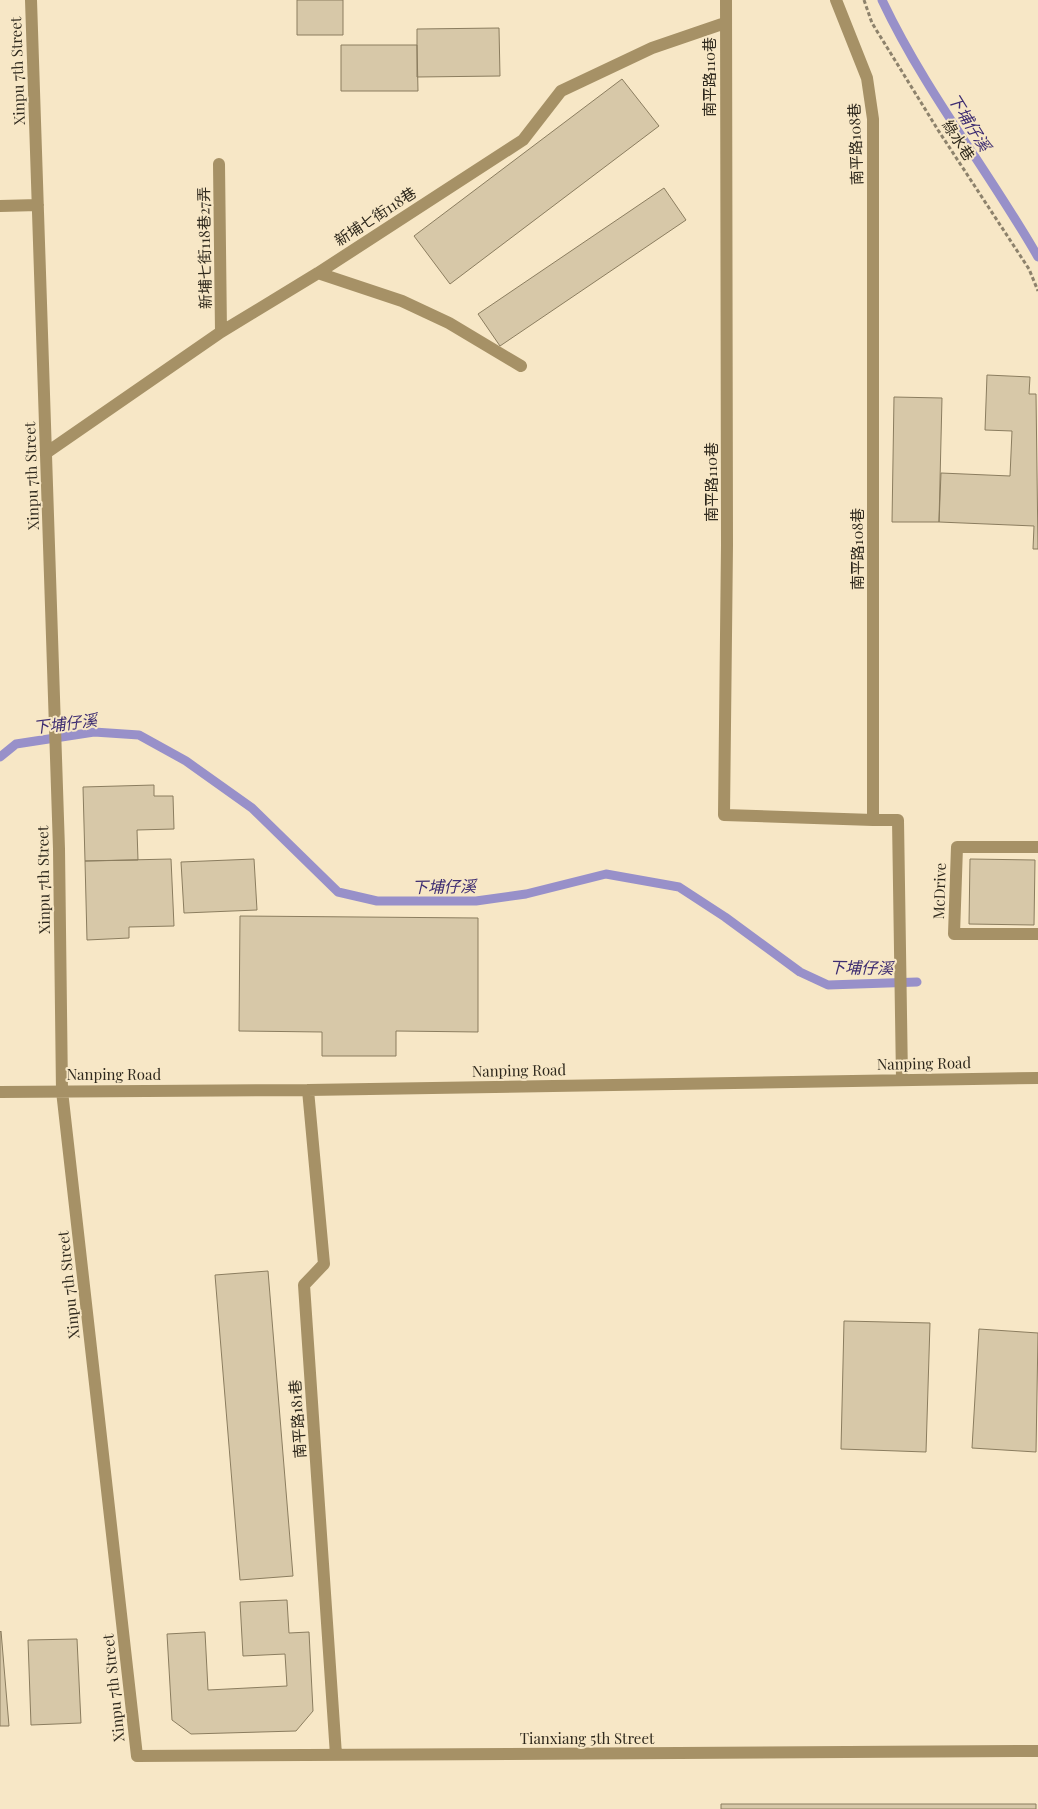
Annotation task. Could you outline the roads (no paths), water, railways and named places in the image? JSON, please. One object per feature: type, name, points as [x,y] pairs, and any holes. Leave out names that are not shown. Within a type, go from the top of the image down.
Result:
[{"type":"street","name":"Xinpu 7th Street","points":[[31,0],[56,769],[62,1091],[137,1756]]},
{"type":"street","name":"南平路110巷","points":[[726,0],[727,555],[724,815],[873,820]]},
{"type":"street","name":"南平路108巷","points":[[836,0],[866,78],[873,119],[873,820]]},
{"type":"street","name":"新埔七街118巷","points":[[46,453],[221,332],[318,273],[523,140],[561,91],[652,48],[725,23]]},
{"type":"street","name":"新埔七街118巷27弄","points":[[219,164],[221,332]]},
{"type":"street","points":[[0,206],[38,205]]},
{"type":"street","points":[[318,273],[410,304],[449,322],[522,366]]},
{"type":"street","points":[[873,820],[898,820],[902,1079]]},
{"type":"street","name":"McDrive","points":[[1038,847],[957,846],[954,934],[1038,934]]},
{"type":"street","name":"Nanping Road","points":[[0,1092],[308,1090],[1038,1078]]},
{"type":"street","name":"南平路181巷","points":[[308,1090],[324,1264],[304,1285],[336,1755]]},
{"type":"street","name":"Tianxiang 5th Street","points":[[137,1756],[1038,1751]]},
{"type":"waterway","name":"下埔仔溪","points":[[882,0],[917,66],[1038,257]]},
{"type":"waterway","name":"下埔仔溪","points":[[0,757],[16,744],[94,732],[139,735],[186,761],[252,808],[338,892],[377,901],[476,901],[526,894],[606,874],[679,887],[725,917],[800,972],[828,985],[917,982]]}]
